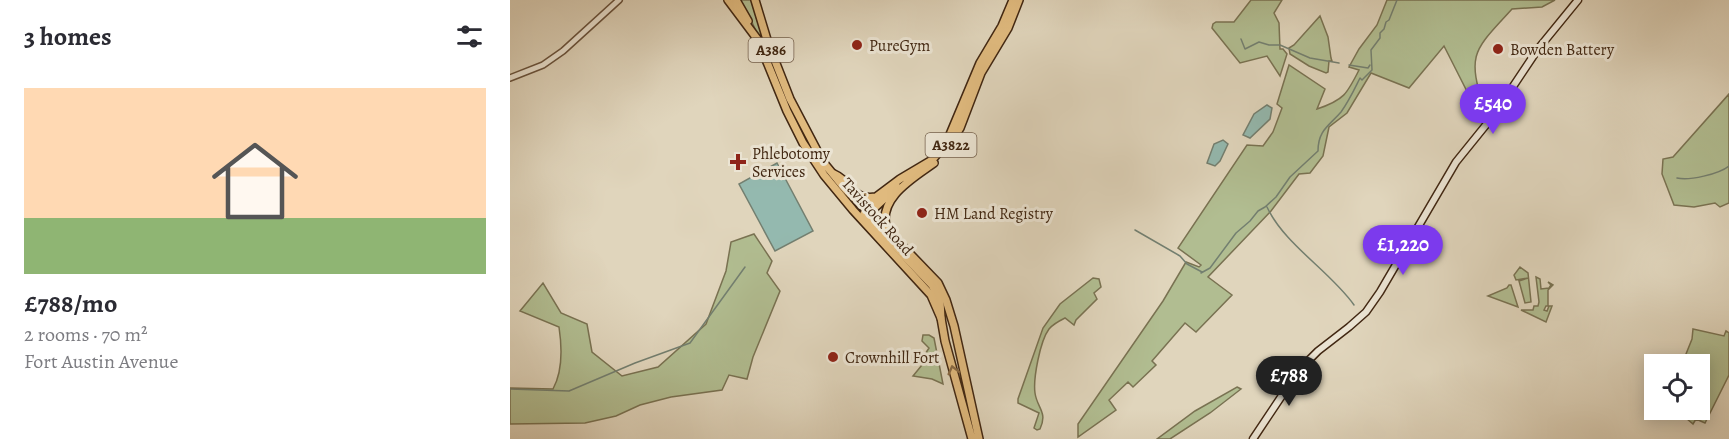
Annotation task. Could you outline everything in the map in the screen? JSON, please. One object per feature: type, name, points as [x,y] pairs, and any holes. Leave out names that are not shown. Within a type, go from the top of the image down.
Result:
[{"type":"main road","name":"Tavistock Road","points":[[728,0],[758,40],[803,143],[824,175],[926,288],[941,318]]},
{"type":"main road","name":"Tavistock Road","points":[[736,0],[752,32]]},
{"type":"main road","name":"Tavistock Road","points":[[755,0],[786,100],[831,173],[938,283],[954,326],[980,439]]},
{"type":"main road","name":"A3822","points":[[868,210],[876,197],[900,178],[932,160],[946,144],[980,63],[1002,26],[1013,0]]},
{"type":"main road","name":"A3822","points":[[868,210],[893,190],[937,162],[952,144],[970,105],[981,73],[1008,28],[1018,0]]},
{"type":"main road","points":[[1253,439],[1299,370],[1318,351],[1366,312],[1456,162],[1494,115],[1538,49],[1577,2]]},
{"type":"main road","name":"A3822","points":[[887,230],[884,215],[892,200],[904,186],[925,170]]},
{"type":"main road","points":[[831,173],[839,176],[861,197],[868,199],[876,197]]},
{"type":"main road","points":[[854,210],[868,210]]},
{"type":"main road","name":"Tavistock Road","points":[[868,210],[932,285],[940,301],[941,318],[960,400],[972,439]]},
{"type":"main road","points":[[960,400],[967,439]]},
{"type":"street","points":[[510,78],[543,65],[563,51],[619,0]]},
{"type":"green space","points":[[739,0],[751,0],[770,62],[751,20]]},
{"type":"green space","points":[[1251,0],[1282,0],[1274,13],[1279,23],[1280,49],[1287,54],[1280,76],[1267,56],[1240,63],[1212,28],[1216,22],[1234,22]]},
{"type":"green space","points":[[1387,0],[1555,0],[1542,7],[1512,9],[1482,44],[1475,63],[1484,108],[1479,115],[1444,46],[1409,88],[1371,73],[1347,113],[1329,127],[1323,156],[1310,173],[1299,174],[1271,211],[1208,277],[1232,295],[1196,332],[1185,323],[1152,361],[1156,365],[1133,387],[1128,382],[1109,400],[1116,410],[1078,437],[1078,424],[1163,301],[1186,262],[1199,267],[1201,265],[1178,248],[1247,145],[1263,146],[1273,132],[1282,108],[1277,104],[1289,65],[1325,89],[1317,109],[1339,99],[1348,91],[1359,70],[1349,67],[1377,25]]},
{"type":"green space","points":[[1320,16],[1328,37],[1332,61],[1329,61],[1326,73],[1290,54],[1289,48]]},
{"type":"green space","points":[[1729,94],[1729,203],[1720,207],[1715,203],[1694,207],[1674,205],[1662,174],[1663,159],[1673,157]]},
{"type":"green space","points":[[754,234],[772,261],[767,273],[780,291],[753,357],[747,379],[729,375],[722,390],[671,397],[640,405],[616,416],[585,423],[510,424],[510,388],[553,389],[559,375],[561,351],[559,327],[520,311],[543,283],[561,313],[587,324],[592,352],[622,376],[658,367],[706,324],[726,271],[731,242]]},
{"type":"green space","points":[[1520,267],[1528,273],[1531,302],[1525,303],[1519,281],[1528,278],[1516,280],[1514,275]]},
{"type":"green space","points":[[1536,277],[1540,279],[1541,289],[1549,288],[1551,285],[1548,282],[1553,285],[1548,290],[1548,306],[1544,310],[1547,311],[1549,306],[1552,306],[1546,322],[1521,310],[1533,310],[1534,306],[1538,306]]},
{"type":"green space","points":[[1093,278],[1099,279],[1101,287],[1094,293],[1097,299],[1076,320],[1074,325],[1065,318],[1052,326],[1043,342],[1035,379],[1036,398],[1043,418],[1040,429],[1037,430],[1034,428],[1039,413],[1018,403],[1018,399],[1043,328],[1060,304]]},
{"type":"green space","points":[[1511,285],[1518,307],[1488,296]]},
{"type":"green space","points":[[1693,329],[1724,336],[1726,331],[1729,333],[1729,375],[1710,413],[1710,354],[1686,354]]},
{"type":"green space","points":[[923,335],[934,338],[943,384],[932,379],[913,376],[922,365],[920,362],[929,348],[922,341]]},
{"type":"green space","points":[[1237,387],[1241,389],[1170,439],[1157,439],[1195,411]]},
{"type":"water","points":[[1267,105],[1272,108],[1270,119],[1250,138],[1243,135],[1254,114]]},
{"type":"water","points":[[1223,140],[1228,144],[1220,161],[1215,166],[1207,163],[1214,144]]},
{"type":"water","points":[[777,163],[813,231],[775,251],[739,184]]},
{"type":"waterway","points":[[1201,273],[1210,268],[1236,233],[1276,197],[1290,177],[1318,151],[1322,133],[1344,108],[1360,78],[1362,80],[1372,70],[1371,50],[1380,38],[1380,33],[1389,20],[1397,0]]},
{"type":"waterway","points":[[1241,39],[1245,49],[1259,42],[1280,45],[1310,58],[1339,63]]},
{"type":"waterway","points":[[1349,65],[1368,68],[1370,65]]},
{"type":"waterway","points":[[1677,178],[1689,179],[1704,176],[1729,166]]},
{"type":"waterway","points":[[1267,207],[1296,246],[1333,281],[1354,305]]},
{"type":"waterway","points":[[1135,230],[1180,256],[1187,264],[1202,272]]},
{"type":"waterway","points":[[510,389],[569,391],[690,343],[745,267]]},
{"type":"place","name":"PureGym","points":[[857,45]]},
{"type":"place","name":"Bowden Battery","points":[[1498,49]]},
{"type":"place","name":"Phlebotomy Services","points":[[738,162]]},
{"type":"place","name":"HM Land Registry","points":[[922,213]]},
{"type":"place","name":"Crownhill Fort","points":[[833,357]]}]
